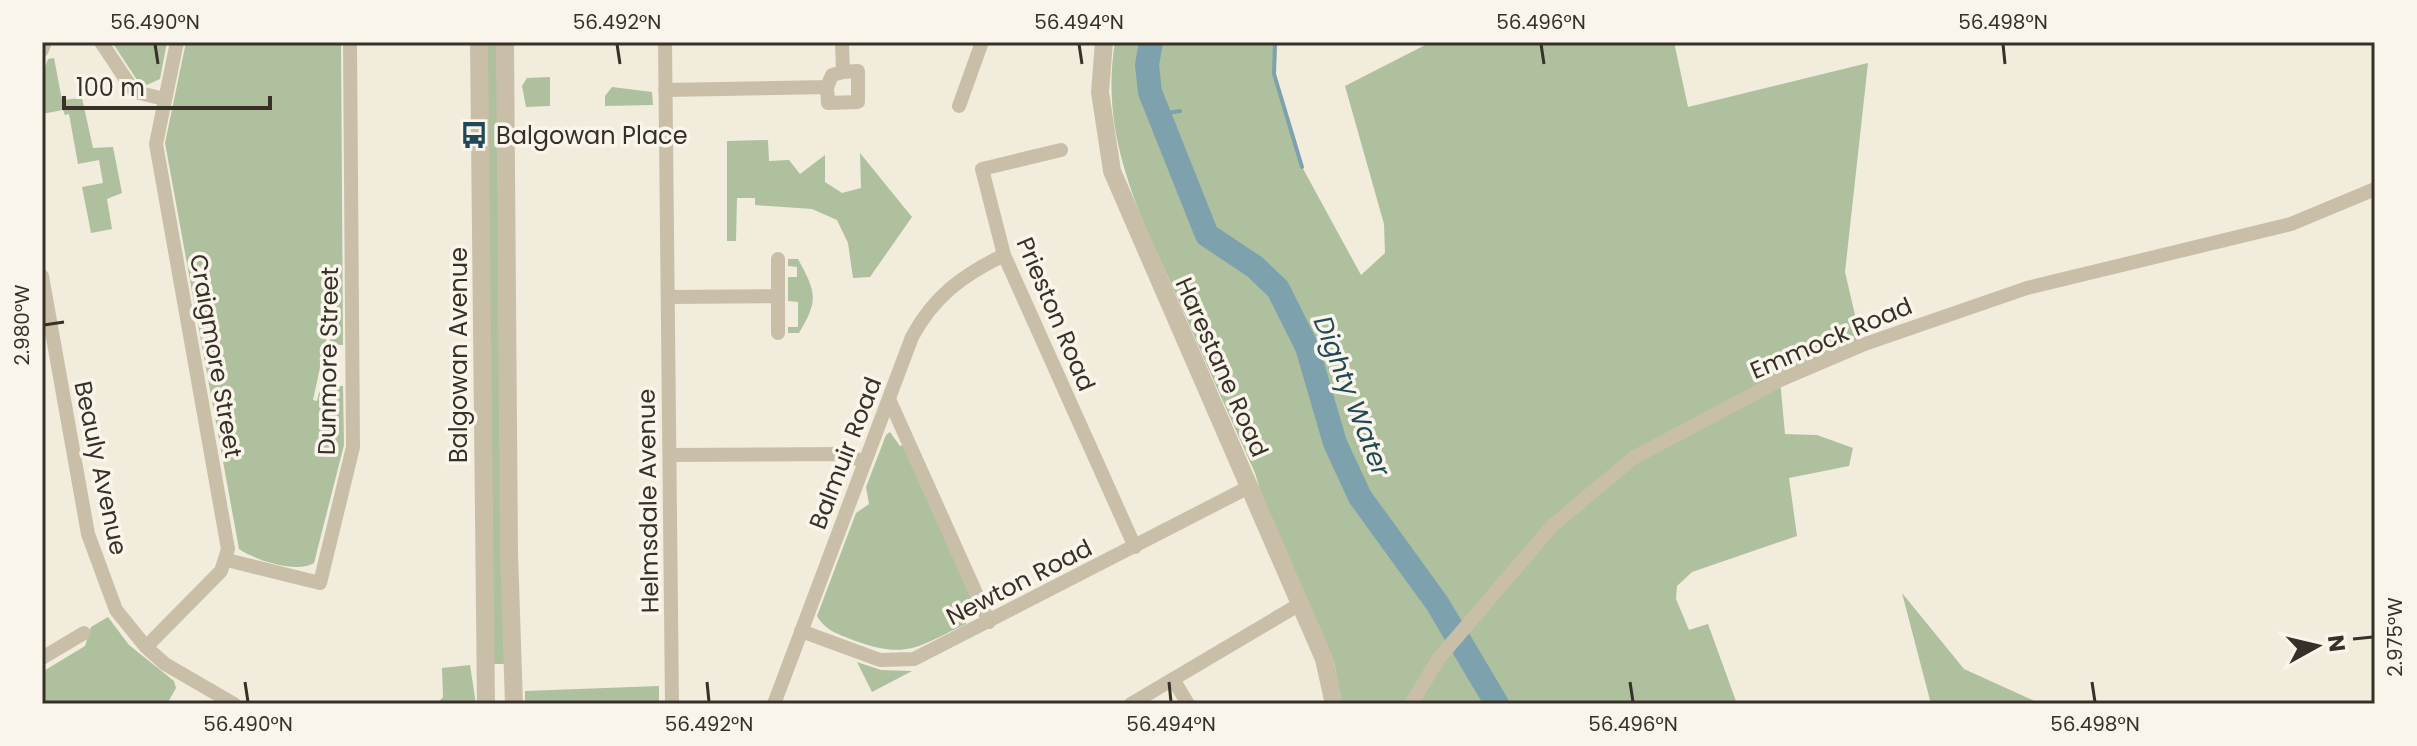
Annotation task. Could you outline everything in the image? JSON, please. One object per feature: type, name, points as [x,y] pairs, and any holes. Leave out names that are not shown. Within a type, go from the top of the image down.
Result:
[{"type":"street","points":[[42,50],[45,42]]},
{"type":"street","points":[[101,42],[136,92],[164,99]]},
{"type":"street","name":"Craigmore Street","points":[[177,42],[164,99],[157,153],[228,549],[227,560]]},
{"type":"street","name":"Dunmore Street","points":[[227,560],[320,583],[353,447],[350,42]]},
{"type":"street","name":"Balgowan Avenue","points":[[479,42],[486,704]]},
{"type":"street","name":"Balgowan Avenue","points":[[505,42],[514,704]]},
{"type":"street","name":"Helmsdale Avenue","points":[[665,42],[672,704]]},
{"type":"street","points":[[842,42],[843,72]]},
{"type":"street","points":[[959,106],[982,42]]},
{"type":"street","name":"Harestane Road","points":[[1104,42],[1100,92],[1112,171],[1324,659],[1334,704]]},
{"type":"street","points":[[858,71],[858,102],[828,103],[827,87],[832,75],[843,72],[858,71]]},
{"type":"street","points":[[665,90],[827,87]]},
{"type":"street","name":"Prieston Road","points":[[1061,150],[982,169],[1004,255],[1135,547]]},
{"type":"street","name":"Emmock Road","points":[[1411,704],[1439,658],[1552,526],[1633,458],[1780,380],[1862,345],[2027,288],[2291,224],[2375,189]]},
{"type":"street","name":"Balmuir Road","points":[[774,704],[889,399],[926,312],[953,283],[1004,255]]},
{"type":"street","points":[[778,259],[778,333]]},
{"type":"street","name":"Beauly Avenue","points":[[42,276],[88,534],[116,610],[146,647],[165,664],[234,704]]},
{"type":"street","points":[[668,297],[778,296]]},
{"type":"street","points":[[889,399],[989,622]]},
{"type":"street","points":[[670,455],[843,454],[865,462]]},
{"type":"street","name":"Newton Road","points":[[801,631],[880,660],[898,662],[925,655],[1249,487]]},
{"type":"street","points":[[146,647],[221,571],[227,560]]},
{"type":"street","points":[[1131,704],[1300,604]]},
{"type":"street","points":[[42,658],[84,633]]},
{"type":"street","points":[[485,667],[499,670],[512,664]]},
{"type":"street","points":[[1173,679],[1188,704]]},
{"type":"green space","points":[[112,42],[167,42],[160,79],[147,85],[139,83]]},
{"type":"green space","points":[[186,42],[341,42],[343,345],[329,345],[333,328],[329,326],[313,400],[317,401],[321,385],[343,386],[344,445],[314,563],[307,566],[276,564],[239,549],[165,143]]},
{"type":"green space","points":[[482,42],[501,42],[504,664],[492,664]]},
{"type":"green space","points":[[1115,42],[1277,42],[1275,83],[1301,165],[1361,275],[1385,253],[1384,224],[1345,86],[1431,42],[1674,42],[1688,107],[1868,63],[1845,272],[1862,345],[1780,380],[1785,434],[1817,435],[1853,448],[1849,466],[1789,478],[1797,536],[1692,572],[1677,586],[1676,599],[1689,630],[1708,624],[1737,704],[1342,704],[1334,662],[1265,507],[1255,473],[1150,237],[1126,175],[1113,110]]},
{"type":"green space","points":[[54,58],[62,100],[82,98],[93,148],[113,147],[122,193],[107,199],[112,229],[91,233],[82,187],[103,183],[99,160],[78,164],[69,114],[65,115],[63,110],[42,114],[42,75],[48,59]]},
{"type":"green space","points":[[550,77],[550,106],[526,107],[522,86],[527,78]]},
{"type":"green space","points":[[612,87],[652,92],[653,105],[605,106],[605,96]]},
{"type":"green space","points":[[768,140],[769,161],[789,160],[800,174],[825,155],[825,182],[842,193],[861,188],[860,153],[912,217],[870,277],[853,278],[848,243],[837,220],[812,209],[755,205],[755,198],[737,198],[736,241],[727,241],[727,141]]},
{"type":"green space","points":[[788,259],[798,259],[812,288],[810,312],[799,333],[788,333],[788,327],[798,327],[798,302],[788,301],[788,277],[797,277],[797,267],[788,266]]},
{"type":"green space","points":[[890,432],[900,446],[905,444],[975,602],[967,611],[966,624],[923,644],[900,650],[871,646],[841,635],[828,628],[817,616],[856,513],[869,504],[866,487],[886,435]]},
{"type":"green space","points":[[1902,593],[1964,669],[2041,704],[1931,704]]},
{"type":"green space","points":[[108,617],[129,645],[174,681],[176,688],[167,704],[42,704],[42,672],[85,646],[91,627]]},
{"type":"green space","points":[[857,662],[881,670],[912,671],[872,692]]},
{"type":"green space","points":[[470,665],[476,704],[437,704],[443,697],[442,668]]},
{"type":"green space","points":[[659,686],[659,704],[525,704],[525,691]]},
{"type":"waterway","name":"Dighty Water","points":[[1151,42],[1147,65],[1150,92],[1207,235],[1255,267],[1278,289],[1307,347],[1335,443],[1360,497],[1437,603],[1497,704]]},
{"type":"waterway","name":"Dighty Water","points":[[1275,42],[1274,74],[1302,167]]},
{"type":"waterway","name":"Dighty Water","points":[[1160,114],[1180,111]]},
{"type":"place","name":"Balgowan Place","points":[[474,135]]}]
